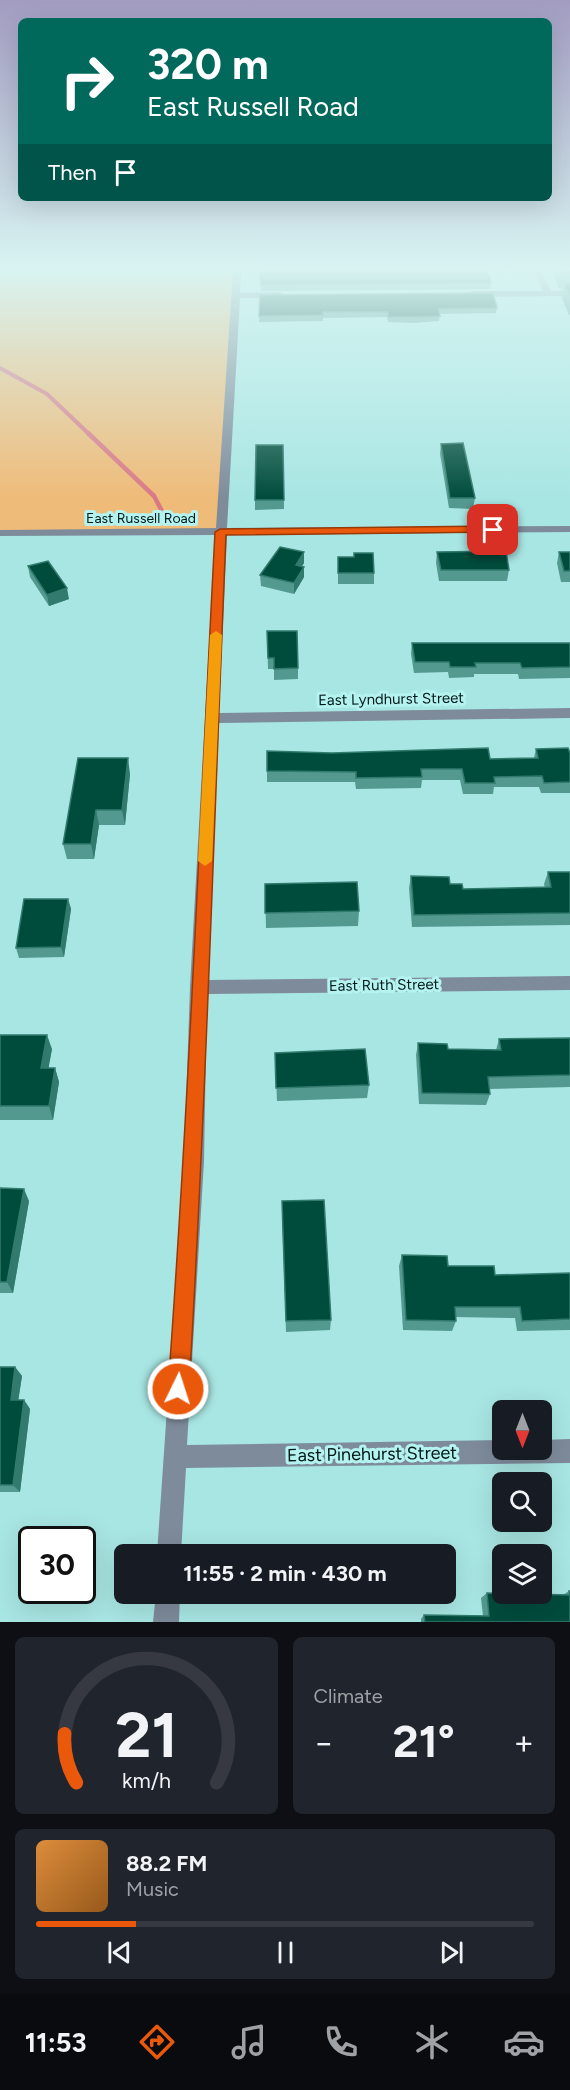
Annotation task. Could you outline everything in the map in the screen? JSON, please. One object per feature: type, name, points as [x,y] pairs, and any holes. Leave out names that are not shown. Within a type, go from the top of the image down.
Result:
[{"type":"street","points":[[170,1544],[194,1161],[199,987],[220,532],[232,347]]},
{"type":"street","name":"East Russell Road","points":[[0,533],[570,529]]},
{"type":"street","name":"East Lyndhurst Street","points":[[212,717],[570,713]]},
{"type":"street","name":"East Ruth Street","points":[[199,987],[570,983]]},
{"type":"street","name":"East Pinehurst Street","points":[[174,1457],[570,1451]]},
{"type":"street","points":[[166,1622],[167,1604]]},
{"type":"shaded area","points":[[0,347],[232,347],[221,532],[0,533]]},
{"type":"building","points":[[463,443],[475,498],[450,498],[441,444]]},
{"type":"building","points":[[256,445],[283,445],[284,500],[255,500]]},
{"type":"building","points":[[280,547],[304,552],[296,565],[304,567],[294,583],[260,575]]},
{"type":"building","points":[[506,551],[509,570],[441,570],[437,552]]},
{"type":"building","points":[[559,552],[570,552],[570,571],[564,571]]},
{"type":"building","points":[[354,553],[373,553],[374,573],[338,573],[338,557],[354,557]]},
{"type":"building","points":[[48,561],[67,588],[47,595],[28,566]]},
{"type":"building","points":[[267,631],[297,631],[298,668],[274,669],[274,658],[268,658]]},
{"type":"building","points":[[412,643],[570,643],[570,667],[522,668],[520,663],[475,663],[476,667],[450,667],[449,662],[415,662]]},
{"type":"building","points":[[488,748],[490,759],[538,758],[536,749],[568,748],[570,782],[544,783],[542,776],[494,777],[495,783],[465,783],[462,769],[421,769],[422,777],[356,778],[356,772],[267,771],[267,751],[332,753]]},
{"type":"building","points":[[78,758],[128,758],[122,810],[96,810],[91,844],[63,844]]},
{"type":"building","points":[[548,872],[570,872],[570,913],[414,915],[411,876],[449,877],[450,884],[462,884],[463,889],[551,887]]},
{"type":"building","points":[[357,882],[359,911],[265,913],[265,884]]},
{"type":"building","points":[[24,899],[68,899],[61,947],[16,948]]},
{"type":"building","points":[[0,1035],[47,1035],[41,1068],[55,1068],[49,1106],[0,1106]]},
{"type":"building","points":[[570,1038],[570,1075],[488,1077],[490,1094],[422,1093],[418,1043],[447,1044],[448,1049],[501,1050],[499,1039]]},
{"type":"building","points":[[365,1049],[369,1085],[276,1088],[275,1053]]},
{"type":"building","points":[[0,1188],[24,1189],[7,1282],[0,1282]]},
{"type":"building","points":[[324,1200],[331,1320],[286,1321],[282,1201]]},
{"type":"building","points":[[402,1255],[447,1256],[448,1266],[494,1266],[495,1275],[570,1273],[570,1319],[522,1321],[520,1307],[455,1307],[456,1321],[406,1320]]},
{"type":"building","points":[[0,1367],[15,1367],[11,1400],[24,1400],[13,1485],[0,1485]]},
{"type":"building","points":[[487,1593],[492,1593],[492,1604],[552,1604],[552,1595],[570,1595],[570,1622],[425,1622],[424,1615],[489,1616]]},
{"type":"waterway","points":[[0,368],[47,394],[89,434]]},
{"type":"waterway","points":[[88,433],[154,496],[163,513]]},
{"type":"slow traffic","points":[[205,861],[216,635]]},
{"type":"route","points":[[178,1389],[194,1161],[199,987],[220,532],[493,530]]}]
